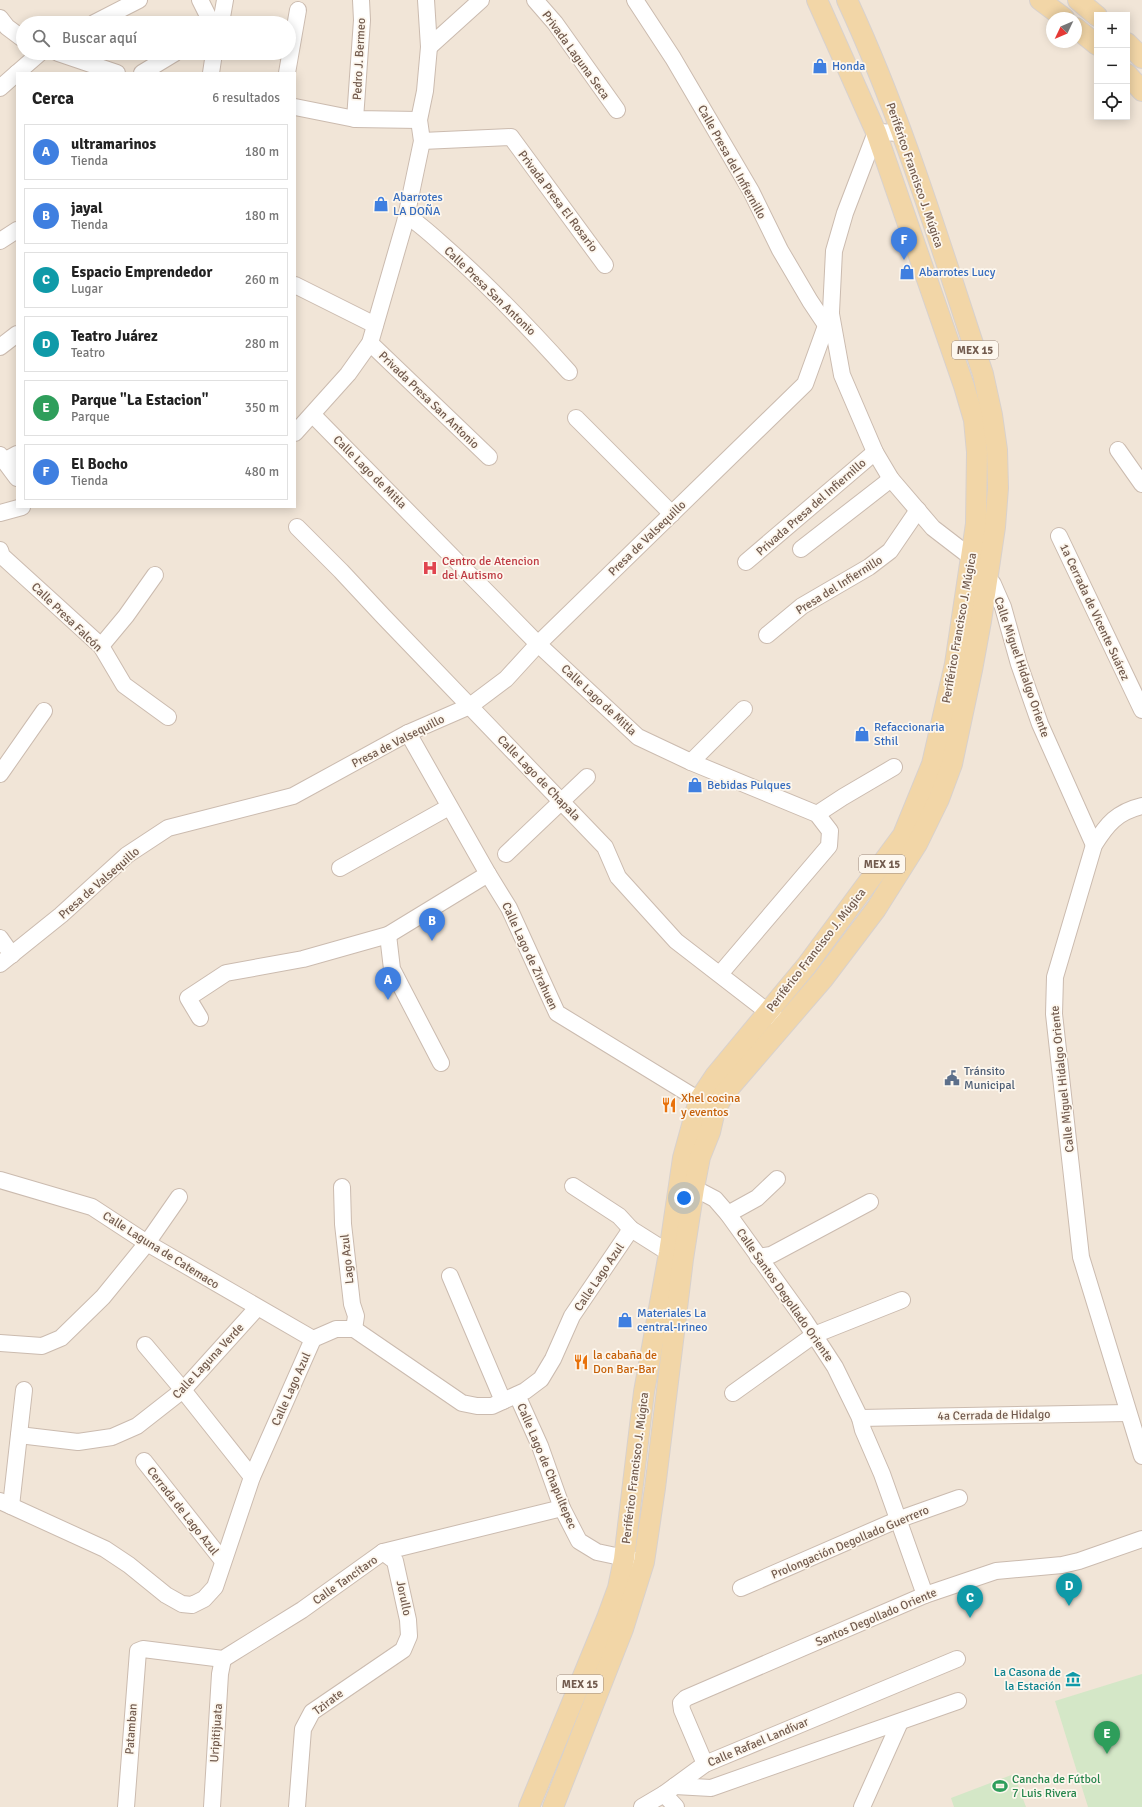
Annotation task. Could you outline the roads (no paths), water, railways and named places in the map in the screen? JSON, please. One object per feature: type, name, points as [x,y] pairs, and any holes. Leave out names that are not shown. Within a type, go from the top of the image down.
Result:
[{"type":"main road","name":"Periférico Francisco J. Múgica","points":[[529,1807],[618,1588],[634,1560],[655,1488],[683,1259],[694,1188],[700,1157],[710,1132],[715,1110],[724,1094],[776,1018],[816,954],[903,836],[932,764],[955,664],[972,558],[977,500],[977,452],[974,420],[962,379],[876,132],[817,0]]},
{"type":"main road","name":"Periférico Francisco J. Múgica","points":[[553,1807],[623,1629],[634,1560],[644,1392],[669,1253],[683,1158],[699,1100],[715,1076],[776,1018],[823,979],[876,909],[917,844],[939,799],[952,764],[981,621],[996,527],[998,450],[992,415],[983,374],[901,133],[868,45],[847,0]]},
{"type":"main road","points":[[1040,0],[1056,12]]},
{"type":"main road","points":[[1078,0],[1094,13]]},
{"type":"main road","points":[[1082,33],[1094,43]]},
{"type":"main road","points":[[1130,46],[1142,58]]},
{"type":"main road","points":[[1130,77],[1142,90]]},
{"type":"street","points":[[200,0],[212,16]]},
{"type":"street","points":[[218,16],[225,0]]},
{"type":"street","name":"Pedro J. Bermeo","points":[[355,119],[362,20],[361,0]]},
{"type":"street","points":[[296,432],[313,415],[348,374],[370,343],[406,215],[422,142],[419,120],[425,90],[428,46],[426,0]]},
{"type":"street","points":[[428,46],[481,0]]},
{"type":"street","name":"Privada Laguna Seca","points":[[535,0],[555,23],[617,110]]},
{"type":"street","name":"Calle Presa del Infiernillo","points":[[635,0],[673,58],[740,171],[780,250],[810,302],[829,319],[842,375],[875,452],[891,479],[933,528],[972,558]]},
{"type":"street","points":[[107,16],[134,1]]},
{"type":"street","points":[[296,21],[298,10]]},
{"type":"street","points":[[0,18],[7,27],[16,34]]},
{"type":"street","points":[[18,72],[32,60]]},
{"type":"street","points":[[79,60],[114,72]]},
{"type":"street","points":[[144,72],[163,60]]},
{"type":"street","points":[[287,72],[289,60]]},
{"type":"street","points":[[0,88],[16,74]]},
{"type":"street","points":[[296,107],[355,119],[419,120]]},
{"type":"street","points":[[829,319],[834,251],[846,213],[876,132],[901,133]]},
{"type":"street","name":"Privada Presa El Rosario","points":[[422,142],[511,138],[605,265]]},
{"type":"street","name":"Calle Presa San Antonio","points":[[406,215],[417,222],[466,266],[529,328],[569,372]]},
{"type":"street","points":[[0,241],[16,231]]},
{"type":"street","points":[[296,286],[375,326]]},
{"type":"street","name":"Presa de Valsequillo","points":[[6,959],[61,915],[127,855],[168,828],[293,796],[408,733],[470,706],[506,679],[538,644],[805,384],[829,319]]},
{"type":"street","points":[[0,346],[16,335]]},
{"type":"street","name":"Privada Presa San Antonio","points":[[370,343],[488,457]]},
{"type":"street","name":"Calle Lago de Mitla","points":[[313,415],[538,644],[638,737],[691,762],[817,814]]},
{"type":"street","points":[[576,418],[672,514]]},
{"type":"street","points":[[1118,450],[1142,484]]},
{"type":"street","name":"Privada Presa del Infiernillo","points":[[746,562],[875,452]]},
{"type":"street","points":[[7,456],[16,476]]},
{"type":"street","points":[[801,549],[891,479]]},
{"type":"street","points":[[0,513],[18,508]]},
{"type":"street","name":"Presa del Infiernillo","points":[[767,635],[802,606],[869,567],[890,552],[918,510]]},
{"type":"street","name":"Calle Lago de Chapala","points":[[297,527],[470,706],[560,802],[605,847],[618,876],[676,942],[776,1018]]},
{"type":"street","name":"1a Cerrada de Vicente Suárez","points":[[1059,536],[1142,710]]},
{"type":"street","name":"Calle Presa Falcón","points":[[0,550],[2,556],[101,646],[124,685],[168,717]]},
{"type":"street","points":[[101,646],[126,616],[155,575]]},
{"type":"street","name":"Calle Miguel Hidalgo Oriente","points":[[987,576],[993,584],[1003,607],[1019,664],[1040,724],[1094,845],[1055,977],[1054,1014],[1081,1257],[1142,1456]]},
{"type":"street","points":[[691,762],[744,709]]},
{"type":"street","points":[[0,774],[44,711]]},
{"type":"street","name":"Calle Lago de Zirahuen","points":[[408,733],[449,807],[509,908],[557,1014],[699,1100]]},
{"type":"street","points":[[720,974],[829,846],[830,831],[817,814],[842,797],[894,767]]},
{"type":"street","points":[[506,854],[587,777]]},
{"type":"street","points":[[1094,845],[1105,828],[1116,817],[1130,809],[1142,806]]},
{"type":"street","points":[[340,868],[449,807]]},
{"type":"street","points":[[200,1018],[188,998],[226,973],[303,959],[388,935],[488,874]]},
{"type":"street","points":[[388,935],[392,969],[441,1064]]},
{"type":"street","points":[[0,938],[6,959]]},
{"type":"street","points":[[728,1214],[757,1198],[777,1179]]},
{"type":"street","name":"Calle Laguna de Catemaco","points":[[0,1180],[92,1207],[146,1243],[313,1340]]},
{"type":"street","points":[[573,1186],[619,1216],[630,1230]]},
{"type":"street","name":"Lago Azul","points":[[342,1188],[343,1224],[352,1304],[356,1316],[354,1329]]},
{"type":"street","name":"Calle Santos Degollado Oriente","points":[[694,1188],[715,1199],[728,1214],[835,1367],[860,1418],[863,1430],[882,1474],[897,1520],[925,1595]]},
{"type":"street","points":[[0,1342],[42,1346],[61,1338],[103,1297],[146,1243],[179,1197]]},
{"type":"street","points":[[758,1256],[771,1255],[870,1202]]},
{"type":"street","name":"Calle Lago Azul","points":[[6,1504],[105,1549],[129,1565],[166,1595],[182,1604],[192,1605],[204,1599],[215,1586],[252,1477],[313,1340],[336,1329],[354,1329],[462,1403],[477,1406],[492,1406],[525,1391],[541,1379],[553,1359],[579,1306],[630,1230],[669,1253]]},
{"type":"street","name":"Calle Lago de Chapultepec","points":[[450,1276],[510,1398],[540,1446],[562,1508],[579,1541],[597,1552],[634,1560]]},
{"type":"street","points":[[733,1393],[814,1335],[902,1300]]},
{"type":"street","name":"Calle Laguna Verde","points":[[19,1435],[78,1442],[112,1437],[137,1426],[183,1390],[257,1308]]},
{"type":"street","points":[[145,1345],[252,1477]]},
{"type":"street","points":[[6,1504],[19,1435],[24,1390]]},
{"type":"street","name":"4a Cerrada de Hidalgo","points":[[860,1418],[1128,1413]]},
{"type":"street","name":"Cerrada de Lago Azul","points":[[144,1461],[223,1561]]},
{"type":"street","name":"Prolongación Degollado Guerrero","points":[[741,1588],[897,1520],[959,1498]]},
{"type":"street","name":"Calle Tancítaro","points":[[223,1659],[302,1610],[383,1552],[562,1508]]},
{"type":"street","name":"Santos Degollado Oriente","points":[[705,1764],[682,1710],[681,1703],[686,1698],[925,1595],[996,1571],[1062,1565],[1079,1561],[1142,1539]]},
{"type":"street","name":"Jorullo","points":[[383,1552],[395,1561],[406,1605],[409,1636],[403,1650]]},
{"type":"street","name":"Patamban","points":[[126,1807],[138,1651],[143,1649],[223,1659]]},
{"type":"street","name":"Tzirate","points":[[297,1807],[304,1730],[312,1712],[403,1650]]},
{"type":"street","name":"Uripitijuata","points":[[212,1807],[220,1674],[223,1659]]},
{"type":"street","name":"Calle Rafael Landívar","points":[[642,1807],[705,1764],[882,1692],[957,1659]]},
{"type":"street","points":[[676,1807],[669,1790],[711,1788],[958,1701]]},
{"type":"street","points":[[862,1807],[900,1722]]},
{"type":"place","name":"Honda","points":[[820,66]]},
{"type":"place","name":"Abarrotes LA DOÑA","points":[[381,204]]},
{"type":"place","name":"El Bocho","points":[[904,260]]},
{"type":"place","name":"Abarrotes Lucy","points":[[907,272]]},
{"type":"place","name":"Centro de Atencion del Autismo","points":[[430,568]]},
{"type":"place","name":"Refaccionaria Sthil","points":[[862,734]]},
{"type":"place","name":"Bebidas Pulques","points":[[695,785]]},
{"type":"place","name":"jayal","points":[[432,941]]},
{"type":"place","name":"ultramarinos","points":[[388,1000]]},
{"type":"place","name":"Tránsito Municipal","points":[[952,1078]]},
{"type":"place","name":"Xhel cocina y eventos","points":[[669,1105]]},
{"type":"place","name":"Materiales La central-Irineo","points":[[625,1320]]},
{"type":"place","name":"la cabaña de Don Bar-Bar","points":[[581,1362]]},
{"type":"place","name":"Teatro Juárez","points":[[1069,1606]]},
{"type":"place","name":"Espacio Emprendedor","points":[[970,1618]]},
{"type":"place","name":"La Casona de la Estación","points":[[1073,1679]]},
{"type":"place","name":"Parque \"La Estacion\"","points":[[1107,1754]]},
{"type":"place","name":"Cancha de Fútbol 7 Luis Rivera","points":[[1000,1786]]}]
